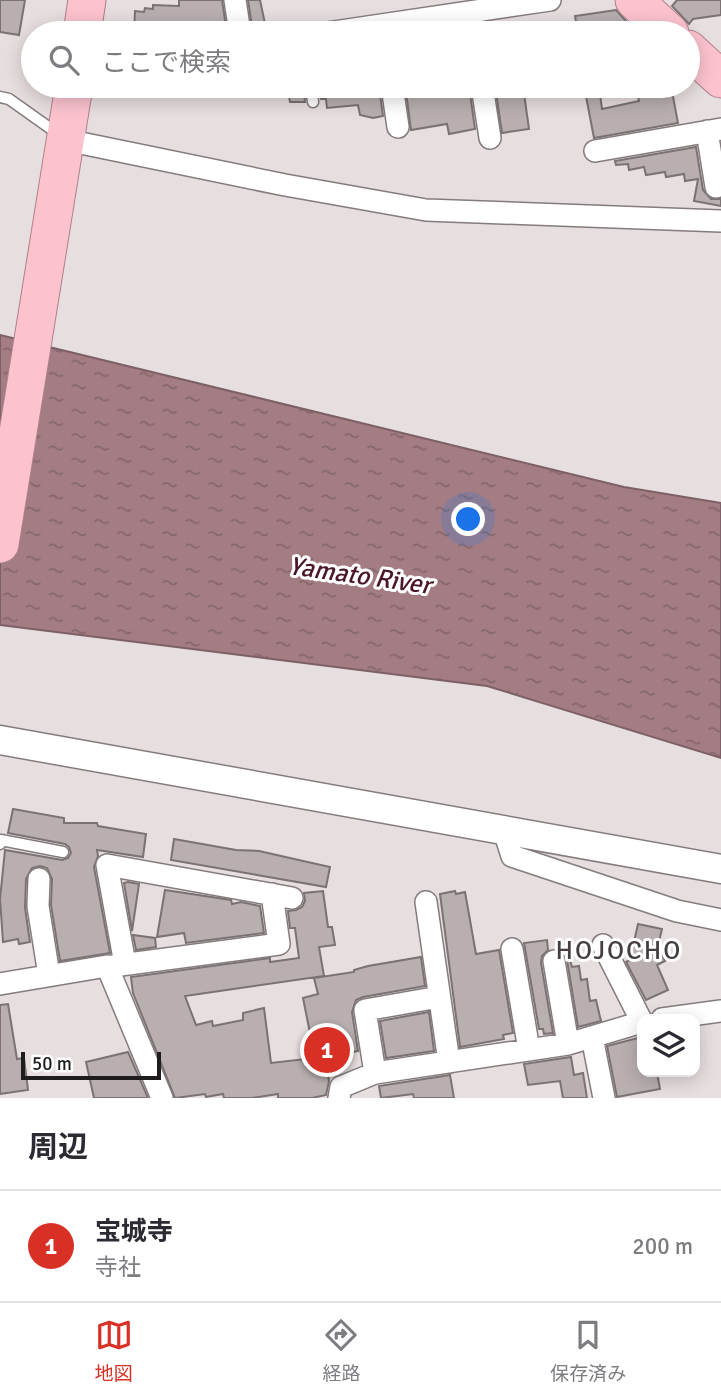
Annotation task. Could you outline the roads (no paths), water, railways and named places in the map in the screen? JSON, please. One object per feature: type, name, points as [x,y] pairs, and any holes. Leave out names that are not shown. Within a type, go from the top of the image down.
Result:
[{"type":"highway","points":[[84,21],[87,0]]},
{"type":"highway","points":[[634,0],[657,21]]},
{"type":"highway","points":[[700,60],[721,79]]},
{"type":"highway","points":[[0,544],[72,98]]},
{"type":"street","points":[[235,0],[238,21]]},
{"type":"street","points":[[396,21],[412,10],[471,12],[550,0]]},
{"type":"street","points":[[471,12],[472,21]]},
{"type":"street","points":[[394,98],[398,127]]},
{"type":"street","points":[[484,98],[490,138]]},
{"type":"street","points":[[595,151],[714,130],[716,187]]},
{"type":"street","points":[[64,149],[426,210],[721,221]]},
{"type":"street","points":[[0,740],[721,869]]},
{"type":"street","points":[[504,831],[512,856],[677,911],[721,920]]},
{"type":"street","points":[[0,984],[116,965],[279,944],[282,896],[107,865],[116,965],[162,1098]]},
{"type":"street","points":[[39,879],[38,906],[49,975]]},
{"type":"street","points":[[426,902],[449,1062]]},
{"type":"street","points":[[603,945],[638,1014]]},
{"type":"street","points":[[512,949],[529,1050]]},
{"type":"street","points":[[554,961],[568,1044]]},
{"type":"street","points":[[375,1073],[365,1010],[439,998]]},
{"type":"street","points":[[700,1014],[721,1012]]},
{"type":"street","points":[[339,1098],[341,1087],[375,1073],[568,1044],[637,1024]]},
{"type":"street","points":[[592,1037],[604,1098]]},
{"type":"lane","points":[[0,97],[9,99],[64,149]]},
{"type":"lane","points":[[312,98],[313,102]]},
{"type":"lane","points":[[0,844],[1,840],[63,852]]},
{"type":"water","name":"Yamato River","points":[[0,335],[624,487],[721,503],[721,758],[487,686],[0,625]]},
{"type":"place","name":"宝城寺","points":[[327,1050]]},
{"type":"district","name":"HOJOCHO","points":[[619,951]]}]
